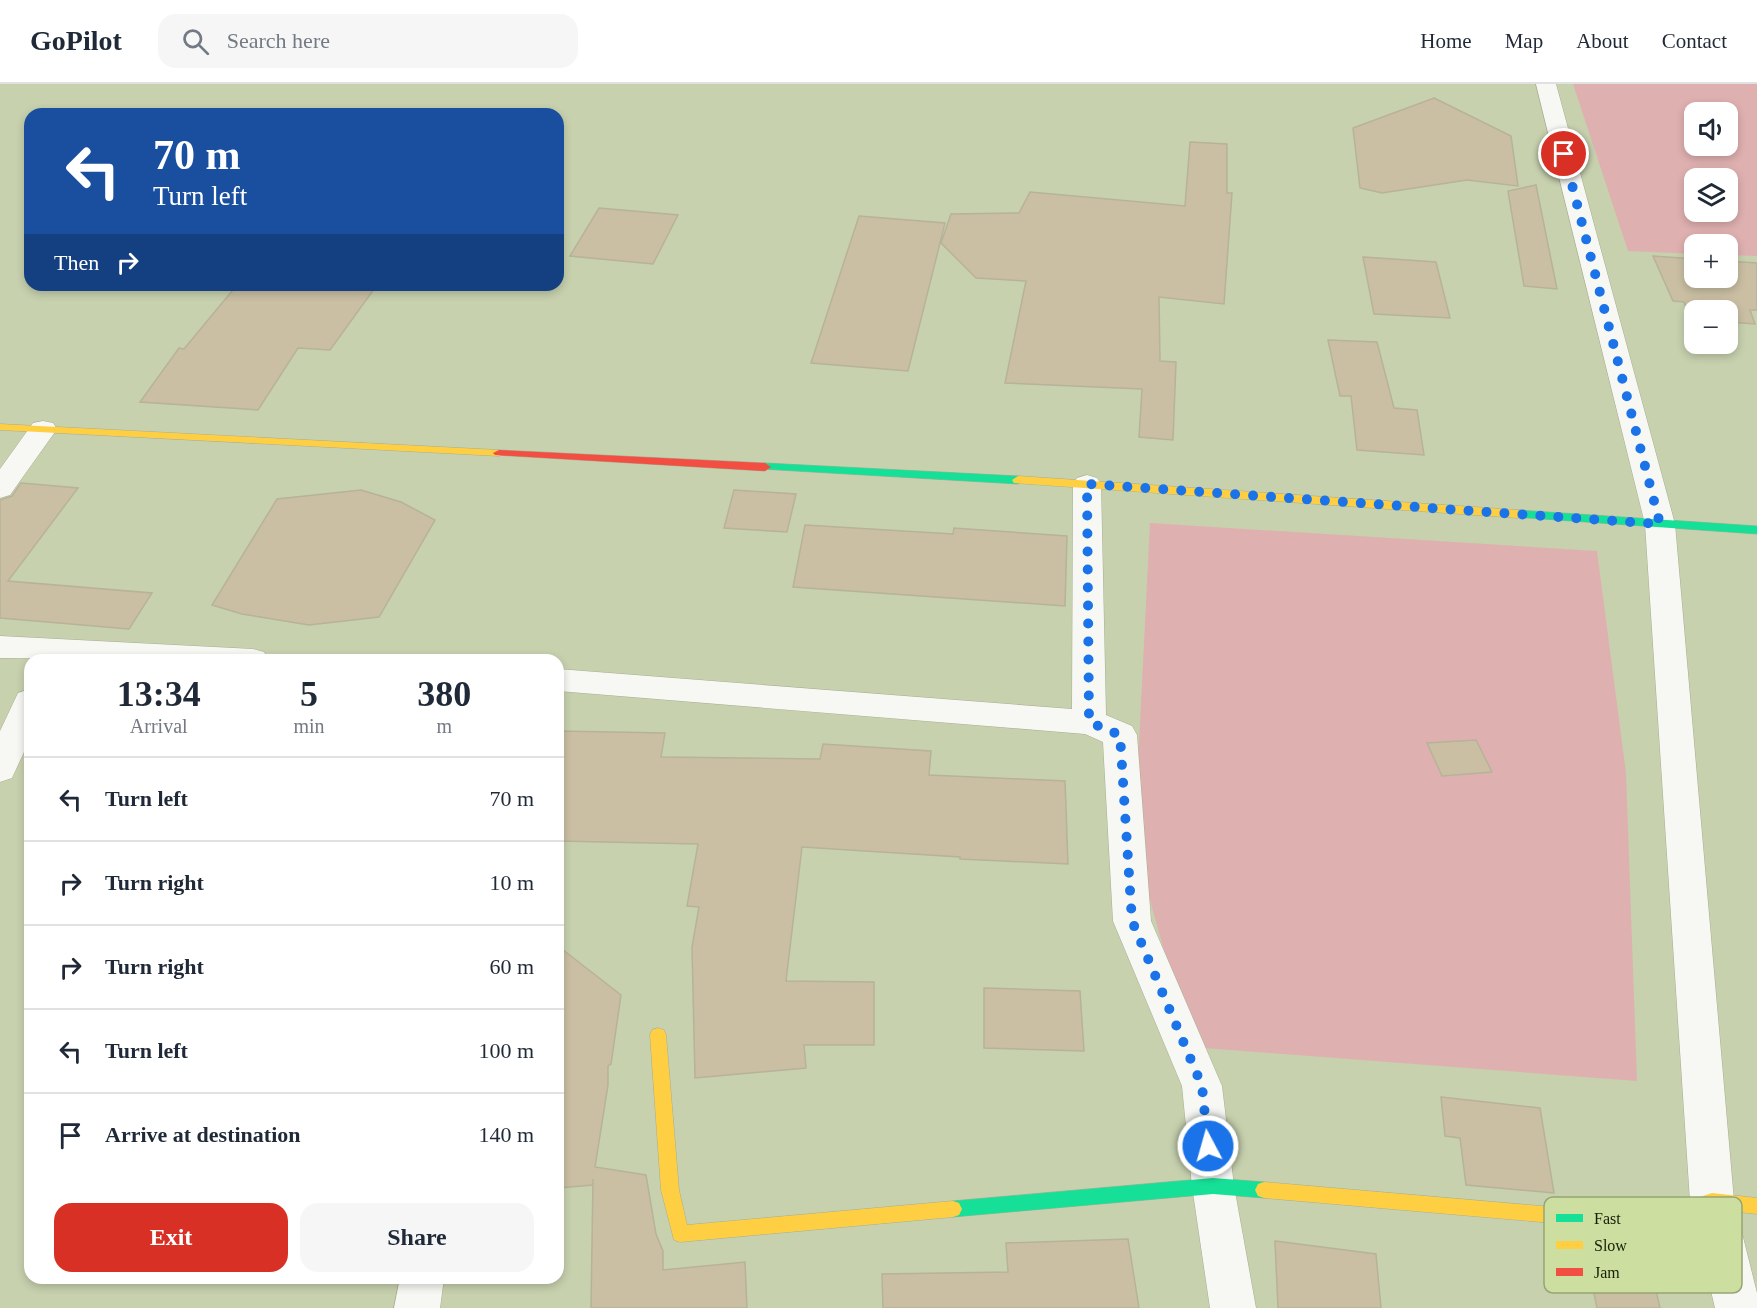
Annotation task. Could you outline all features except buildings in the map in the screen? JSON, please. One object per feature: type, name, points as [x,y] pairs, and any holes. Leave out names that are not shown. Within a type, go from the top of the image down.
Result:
[{"type":"street","points":[[1546,84],[1660,524],[1712,1197]]},
{"type":"street","points":[[0,427],[1087,484],[1757,530]]},
{"type":"street","points":[[0,489],[43,429]]},
{"type":"street","points":[[1087,484],[1089,722]]},
{"type":"street","points":[[0,647],[44,654]]},
{"type":"street","points":[[564,680],[1089,722],[1120,735],[1132,921],[1202,1086],[1213,1186],[1233,1308]]},
{"type":"street","points":[[0,769],[24,715]]},
{"type":"street","points":[[658,1035],[670,1190],[680,1234],[1213,1186],[1544,1214]]},
{"type":"street","points":[[1742,1205],[1757,1206]]},
{"type":"street","points":[[417,1308],[421,1284]]},
{"type":"street","points":[[1734,1293],[1738,1308]]},
{"type":"shaded area","points":[[1573,84],[1757,84],[1757,256],[1738,255],[1738,234],[1684,234],[1684,254],[1628,251]]},
{"type":"shaded area","points":[[1150,523],[1597,551],[1626,773],[1637,1081],[1191,1047],[1134,843]]},
{"type":"traffic: fast","points":[[765,467],[1018,480]]},
{"type":"traffic: fast","points":[[1518,514],[1757,530]]},
{"type":"traffic: fast","points":[[953,1209],[1213,1186],[1264,1190]]},
{"type":"traffic: slow","points":[[0,427],[499,453]]},
{"type":"traffic: slow","points":[[1018,480],[1518,514]]},
{"type":"traffic: slow","points":[[658,1035],[670,1190],[680,1234],[953,1209]]},
{"type":"traffic: slow","points":[[1264,1190],[1544,1214]]},
{"type":"traffic: slow","points":[[1742,1204],[1757,1206]]},
{"type":"traffic: jam","points":[[499,453],[765,467]]},
{"type":"route","points":[[1208,1146],[1202,1086],[1132,921],[1120,735],[1089,722],[1087,484],[1660,524],[1564,154]]}]
